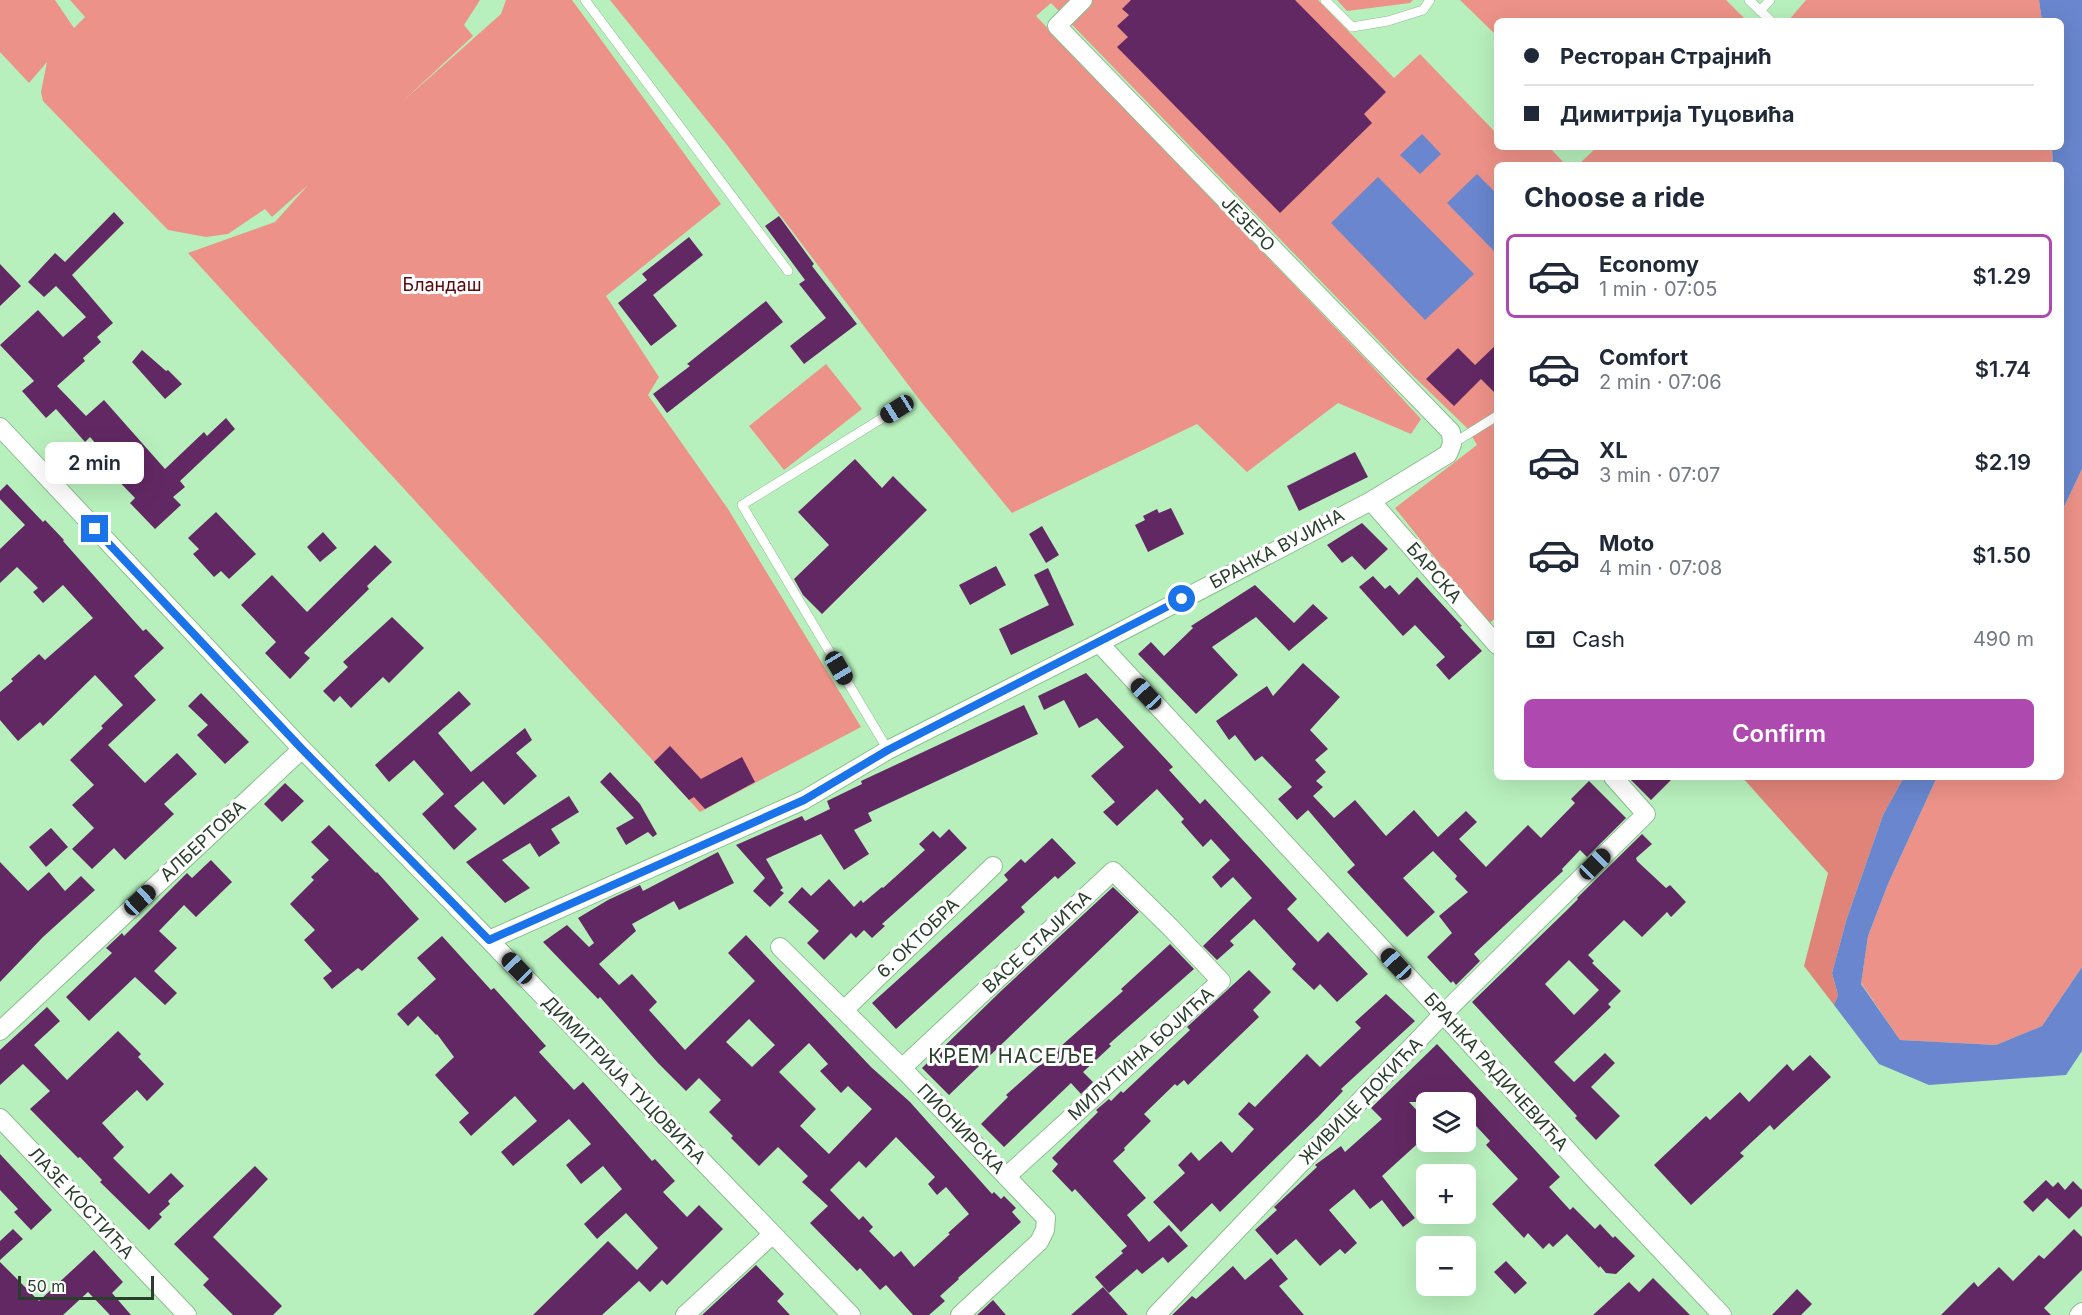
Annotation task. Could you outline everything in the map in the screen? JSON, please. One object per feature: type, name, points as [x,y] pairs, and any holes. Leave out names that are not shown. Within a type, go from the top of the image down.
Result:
[{"type":"street","name":"ЈЕЗЕРО","points":[[1083,0],[1057,26],[1451,432],[1450,449]]},
{"type":"street","name":"ДИМИТРИЈА ТУЦОВИЋА","points":[[0,427],[302,749],[851,1315]]},
{"type":"street","name":"БРАНКА ВУЈИНА","points":[[489,940],[804,800],[888,750],[1371,501],[1450,449]]},
{"type":"street","name":"БАРСКА","points":[[1371,501],[1494,642]]},
{"type":"street","name":"БРАНКА РАДИЧЕВИЋА","points":[[1099,643],[1722,1315]]},
{"type":"street","name":"АЛБЕРТОВА","points":[[0,1031],[302,749]]},
{"type":"street","name":"ЖИВИЦЕ ДОКИЋА","points":[[1156,1315],[1443,1014],[1646,814],[1616,780]]},
{"type":"street","name":"6. ОКТОБРА","points":[[844,1010],[993,866]]},
{"type":"street","name":"ВАСЕ СТАЈИЋА","points":[[902,1068],[1113,871],[1170,927]]},
{"type":"street","name":"МИЛУТИНА БОЈИЋА","points":[[1006,1176],[1221,981],[1170,927]]},
{"type":"street","name":"ПИОНИРСКА","points":[[780,947],[902,1068],[1046,1218],[1045,1230],[1039,1242],[960,1315]]},
{"type":"street","name":"ЛАЗЕ КОСТИЋА","points":[[0,1118],[187,1315]]},
{"type":"street","points":[[685,1315],[773,1234]]},
{"type":"lane","points":[[585,0],[788,271]]},
{"type":"lane","points":[[1325,0],[1352,27],[1388,21],[1423,10],[1430,0]]},
{"type":"lane","points":[[1749,0],[1768,18]]},
{"type":"lane","points":[[1760,11],[1770,0]]},
{"type":"lane","points":[[888,750],[742,505],[897,409]]},
{"type":"lane","points":[[1450,449],[1494,418]]},
{"type":"green space","name":"Бландаш","points":[[0,0],[55,0],[74,28],[85,17],[70,0],[480,0],[464,25],[473,36],[402,102],[501,14],[506,0],[572,0],[721,204],[606,296],[659,377],[648,395],[728,509],[861,727],[700,812],[188,253],[275,222],[308,185],[272,217],[265,209],[228,234],[206,237],[168,230],[43,101],[41,92],[47,62],[29,83],[0,52]]},
{"type":"green space","points":[[610,0],[1318,0],[1394,78],[1420,54],[1494,131],[1494,150],[1552,150],[1563,162],[1494,162],[1494,619],[1488,624],[1395,508],[1477,445],[1467,428],[1407,370],[1051,3],[1036,16],[1421,419],[1411,434],[1338,403],[1247,472],[1197,424],[1012,513],[922,403],[727,145]]},
{"type":"green space","points":[[1337,0],[1413,0],[1410,3],[1347,11]]},
{"type":"green space","points":[[1460,0],[1726,0],[1744,18],[1494,18],[1494,33]]},
{"type":"green space","points":[[1806,0],[2039,0],[2042,18],[1791,18]]},
{"type":"green space","points":[[1594,150],[2052,150],[2053,162],[1581,162]]},
{"type":"green space","points":[[826,364],[862,409],[784,470],[749,426]]},
{"type":"green space","points":[[2082,469],[2082,967],[2042,1026],[1996,1045],[1900,1040],[1861,983],[1868,936],[1888,884],[1936,780],[2064,780],[2064,507]]},
{"type":"shaded area","points":[[1745,780],[1902,780],[1883,815],[1847,918],[1832,973],[1838,995],[1834,1005],[1804,966],[1828,873]]},
{"type":"water","points":[[2039,0],[2082,0],[2082,469],[2064,507],[2064,162],[2053,162],[2052,150],[2064,150],[2064,18],[2042,18]]},
{"type":"water","points":[[1422,134],[1441,154],[1420,174],[1400,155]]},
{"type":"water","points":[[1477,174],[1494,191],[1494,251],[1447,203]]},
{"type":"water","points":[[1378,177],[1474,274],[1425,320],[1331,223]]},
{"type":"water","points":[[1902,780],[1936,780],[1888,884],[1868,936],[1861,984],[1900,1040],[1996,1045],[2042,1026],[2082,967],[2082,1051],[2066,1075],[1929,1085],[1879,1064],[1834,1005],[1838,995],[1832,973],[1847,918],[1883,815]]},
{"type":"building","points":[[1131,0],[1295,0],[1386,92],[1364,114],[1372,123],[1280,213],[1117,47],[1128,37],[1117,26],[1129,15],[1122,9]]},
{"type":"building","points":[[114,212],[124,223],[72,275],[113,323],[97,337],[101,342],[83,358],[85,361],[57,386],[86,416],[104,400],[165,469],[204,432],[207,436],[226,418],[235,429],[180,481],[185,487],[173,497],[181,505],[155,529],[130,503],[135,498],[106,468],[113,463],[90,437],[85,442],[56,409],[46,418],[22,391],[34,381],[0,345],[38,310],[63,337],[86,317],[56,286],[44,297],[28,282],[55,253],[65,262]]},
{"type":"building","points":[[779,216],[814,264],[812,266],[857,324],[804,364],[790,346],[826,318],[799,284],[805,280],[765,226]]},
{"type":"building","points":[[689,237],[703,255],[653,295],[677,326],[651,346],[618,303],[647,280],[642,274]]},
{"type":"building","points":[[0,264],[21,286],[0,306]]},
{"type":"building","points":[[766,301],[783,322],[667,413],[653,394],[690,366],[687,364]]},
{"type":"building","points":[[1494,347],[1494,392],[1481,379],[1454,406],[1426,379],[1458,348],[1475,365]]},
{"type":"building","points":[[142,350],[182,384],[165,399],[132,362]]},
{"type":"building","points":[[1355,452],[1368,477],[1299,511],[1287,486]]},
{"type":"building","points":[[855,459],[882,488],[893,476],[927,510],[822,614],[803,595],[794,579],[829,545],[798,512]]},
{"type":"building","points":[[7,484],[43,522],[45,520],[64,540],[143,631],[146,629],[164,648],[134,676],[156,700],[108,745],[145,783],[177,753],[197,774],[164,804],[174,814],[125,860],[114,848],[92,869],[72,849],[94,828],[72,805],[94,785],[70,760],[123,705],[95,675],[43,726],[40,722],[18,741],[0,720],[0,692],[13,681],[11,679],[39,654],[45,660],[93,618],[63,585],[43,603],[33,592],[38,588],[17,567],[0,583],[0,549],[25,525],[0,499],[0,491]]},
{"type":"building","points":[[1171,508],[1184,534],[1148,552],[1135,525],[1145,520],[1143,516],[1157,509],[1159,513]]},
{"type":"building","points":[[216,512],[256,554],[229,579],[221,571],[214,577],[193,554],[199,549],[188,538]]},
{"type":"building","points":[[1362,523],[1388,549],[1365,570],[1352,556],[1342,563],[1327,545]]},
{"type":"building","points":[[1042,526],[1059,555],[1046,563],[1029,534]]},
{"type":"building","points":[[323,532],[337,548],[320,562],[307,547]]},
{"type":"building","points":[[375,545],[392,562],[367,586],[369,589],[304,653],[310,658],[290,679],[265,653],[276,642],[241,605],[272,575],[307,612]]},
{"type":"building","points":[[996,566],[1006,585],[970,605],[959,585]]},
{"type":"building","points":[[1048,568],[1074,625],[1011,655],[999,629],[1049,605],[1034,575]]},
{"type":"building","points":[[1373,576],[1385,589],[1390,585],[1399,595],[1417,577],[1482,651],[1449,680],[1436,665],[1445,657],[1415,625],[1403,636],[1359,587]]},
{"type":"building","points":[[1255,585],[1294,623],[1313,604],[1328,618],[1289,651],[1256,617],[1212,647],[1238,675],[1196,714],[1138,654],[1151,642],[1164,656],[1193,628],[1191,626]]},
{"type":"building","points":[[392,617],[424,648],[389,683],[383,677],[351,708],[340,696],[334,702],[323,691],[348,667],[343,662]]},
{"type":"building","points":[[1303,663],[1340,697],[1310,730],[1328,749],[1315,760],[1326,772],[1316,781],[1323,787],[1313,796],[1334,818],[1355,800],[1386,836],[1414,810],[1438,837],[1466,811],[1477,822],[1459,839],[1486,867],[1528,825],[1541,838],[1575,803],[1571,799],[1589,781],[1626,818],[1587,857],[1580,850],[1562,869],[1563,871],[1474,954],[1480,961],[1456,985],[1453,981],[1451,983],[1427,957],[1452,933],[1439,916],[1468,892],[1455,879],[1457,876],[1433,851],[1403,878],[1435,912],[1407,937],[1347,872],[1355,865],[1308,810],[1297,820],[1278,799],[1292,787],[1262,756],[1255,761],[1235,735],[1229,740],[1216,721],[1267,686],[1273,696]]},
{"type":"building","points":[[1086,673],[1173,767],[1169,770],[1200,804],[1205,799],[1297,899],[1287,909],[1318,942],[1328,932],[1368,974],[1337,1002],[1320,984],[1314,990],[1292,969],[1296,964],[1254,919],[1230,941],[1234,945],[1217,960],[1203,946],[1252,898],[1233,877],[1221,888],[1212,877],[1230,860],[1211,839],[1203,847],[1181,822],[1184,819],[1157,789],[1117,826],[1103,812],[1115,802],[1091,776],[1124,747],[1097,718],[1079,728],[1064,700],[1044,710],[1038,696]]},
{"type":"building","points":[[459,691],[471,704],[438,733],[471,772],[525,728],[532,740],[516,753],[537,776],[504,805],[483,781],[454,806],[477,829],[454,850],[422,814],[444,794],[414,760],[389,782],[375,765]]},
{"type":"building","points":[[201,693],[249,742],[225,764],[197,735],[208,725],[188,706]]},
{"type":"building","points":[[1024,705],[1038,734],[868,813],[872,821],[854,830],[869,854],[844,870],[821,834],[766,859],[783,888],[780,890],[784,893],[770,907],[753,891],[765,878],[736,845],[802,816],[805,821],[830,809],[827,801],[862,784],[861,781]]},
{"type":"building","points":[[670,746],[701,779],[742,757],[755,782],[705,809],[694,797],[689,800],[654,762]]},
{"type":"building","points":[[610,772],[640,804],[657,834],[653,837],[648,832],[626,845],[616,828],[634,818],[600,782]]},
{"type":"building","points":[[1631,780],[1671,780],[1651,800]]},
{"type":"building","points":[[285,783],[304,801],[282,822],[264,804]]},
{"type":"building","points":[[569,796],[579,812],[551,829],[560,843],[539,857],[530,843],[502,860],[530,888],[505,903],[466,862]]},
{"type":"building","points":[[329,825],[377,872],[419,919],[362,971],[358,968],[332,989],[323,978],[332,971],[304,940],[315,930],[290,904],[314,880],[311,877],[329,860],[311,842]]},
{"type":"building","points":[[51,828],[68,847],[46,867],[29,847]]},
{"type":"building","points":[[949,829],[967,848],[882,924],[885,926],[872,938],[864,930],[856,938],[851,933],[824,960],[807,943],[819,931],[788,902],[802,887],[811,896],[829,879],[854,907],[861,900],[863,903],[883,888],[925,850],[919,844],[933,831],[940,838]]},
{"type":"building","points":[[1642,834],[1652,844],[1636,858],[1637,861],[1666,888],[1670,885],[1686,902],[1671,917],[1667,912],[1642,937],[1624,920],[1588,955],[1594,961],[1592,963],[1621,991],[1608,1004],[1611,1007],[1554,1062],[1574,1082],[1605,1053],[1615,1063],[1591,1087],[1620,1116],[1596,1140],[1575,1118],[1577,1116],[1472,1002]],"holes":[[[1569,960],[1599,990],[1574,1015],[1545,984]]]},
{"type":"building","points":[[1052,838],[1076,863],[1058,879],[1055,876],[1021,907],[1025,912],[896,1029],[872,1003],[1008,880],[1004,875],[1021,859],[1025,863]]},
{"type":"building","points":[[718,852],[734,883],[679,910],[674,901],[632,924],[636,931],[599,964],[619,985],[632,974],[657,1002],[649,1010],[685,1050],[755,981],[728,953],[746,935],[871,1067],[910,1102],[992,1194],[994,1192],[1001,1199],[1004,1196],[1016,1208],[1012,1212],[1021,1222],[940,1296],[945,1301],[929,1315],[913,1315],[886,1285],[880,1290],[860,1268],[857,1271],[810,1223],[828,1206],[802,1182],[808,1176],[778,1147],[759,1166],[709,1112],[721,1100],[699,1078],[686,1091],[600,997],[598,999],[543,942],[567,925],[589,947],[594,943],[578,918],[640,885],[643,891]],"holes":[[[749,1019],[775,1045],[752,1067],[726,1042]],[[809,1043],[828,1064],[820,1071],[841,1093],[848,1086],[872,1109],[829,1154],[800,1126],[816,1109],[779,1072]],[[896,1137],[935,1177],[928,1184],[937,1195],[946,1187],[969,1214],[914,1267],[901,1251],[894,1257],[869,1231],[873,1227],[863,1216],[859,1220],[830,1190],[859,1161],[866,1168]]]},
{"type":"building","points":[[211,860],[232,882],[196,917],[184,905],[159,931],[177,948],[154,971],[177,993],[165,1005],[135,977],[89,1021],[66,997],[112,953],[106,948],[122,933],[124,936],[187,873],[192,878]]},
{"type":"building","points":[[0,862],[28,891],[49,872],[65,891],[81,876],[95,890],[43,937],[0,982]]},
{"type":"building","points":[[1113,887],[1139,912],[949,1095],[922,1068]]},
{"type":"building","points":[[442,936],[491,990],[494,988],[546,1046],[539,1052],[574,1090],[583,1082],[652,1161],[655,1159],[675,1181],[663,1192],[687,1217],[699,1205],[723,1229],[667,1285],[662,1280],[650,1292],[639,1281],[602,1315],[533,1315],[608,1241],[637,1270],[658,1248],[626,1213],[597,1239],[584,1224],[622,1189],[603,1166],[581,1184],[566,1165],[591,1144],[569,1119],[513,1166],[501,1152],[537,1121],[515,1096],[471,1136],[459,1122],[469,1113],[435,1075],[454,1057],[437,1034],[418,1016],[408,1026],[397,1014],[436,979],[417,958]]},
{"type":"building","points":[[1170,944],[1194,969],[1109,1044],[1111,1046],[1083,1072],[1093,1082],[1081,1094],[1071,1083],[1004,1147],[981,1124],[1008,1097],[1006,1095],[1123,991],[1121,989]]},
{"type":"building","points":[[1249,970],[1271,992],[1253,1010],[1259,1017],[1188,1085],[1184,1080],[1177,1086],[1175,1084],[1144,1114],[1151,1121],[1113,1161],[1146,1198],[1127,1215],[1149,1242],[1169,1225],[1188,1246],[1168,1263],[1163,1257],[1142,1274],[1137,1269],[1109,1293],[1095,1277],[1123,1253],[1121,1251],[1127,1246],[1075,1189],[1072,1192],[1052,1171],[1058,1164],[1052,1158],[1098,1112],[1096,1110],[1109,1099],[1111,1101],[1121,1091],[1123,1093],[1190,1030],[1187,1027]]},
{"type":"building","points":[[1386,994],[1415,1021],[1341,1089],[1343,1091],[1318,1117],[1220,1212],[1212,1203],[1181,1232],[1153,1202],[1185,1173],[1178,1165],[1191,1152],[1199,1161],[1221,1141],[1232,1153],[1254,1129],[1238,1114],[1249,1102],[1255,1107],[1307,1054],[1320,1067],[1361,1028],[1355,1022]]},
{"type":"building","points":[[47,1007],[60,1021],[34,1045],[67,1080],[118,1031],[141,1054],[138,1057],[164,1084],[147,1101],[137,1090],[102,1123],[124,1147],[113,1158],[149,1194],[171,1173],[184,1186],[168,1201],[170,1204],[159,1214],[162,1217],[149,1230],[100,1182],[102,1180],[80,1157],[78,1158],[30,1109],[50,1091],[23,1064],[0,1085],[0,1050]]},
{"type":"building","points":[[1437,1044],[1560,1177],[1549,1187],[1570,1210],[1573,1207],[1595,1229],[1600,1224],[1635,1256],[1616,1274],[1606,1273],[1567,1234],[1553,1247],[1549,1243],[1543,1249],[1528,1233],[1524,1238],[1492,1204],[1518,1179],[1486,1145],[1490,1141],[1476,1126],[1476,1092],[1416,1092],[1416,1102],[1409,1102],[1416,1109],[1416,1145],[1382,1176],[1415,1218],[1403,1227],[1382,1200],[1370,1209],[1354,1189],[1329,1210],[1357,1243],[1345,1254],[1340,1249],[1320,1266],[1296,1239],[1277,1255],[1255,1230],[1277,1210],[1274,1207],[1317,1167],[1315,1165],[1341,1146],[1345,1152],[1382,1119],[1371,1108]]},
{"type":"building","points":[[1810,1055],[1831,1077],[1774,1130],[1770,1125],[1740,1153],[1744,1156],[1691,1205],[1654,1165],[1706,1116],[1710,1120],[1740,1092],[1749,1102],[1787,1064],[1793,1071]]},
{"type":"building","points":[[0,1154],[52,1210],[31,1230],[14,1212],[18,1209],[0,1190]]},
{"type":"building","points":[[255,1166],[268,1179],[213,1237],[282,1306],[273,1315],[233,1315],[203,1285],[209,1279],[174,1244]]},
{"type":"building","points":[[2046,1180],[2053,1187],[2058,1182],[2065,1190],[2073,1181],[2082,1190],[2082,1206],[2069,1219],[2047,1198],[2033,1212],[2023,1202]]},
{"type":"building","points":[[13,1229],[23,1239],[0,1260],[0,1241]]},
{"type":"building","points":[[2074,1229],[2082,1237],[2082,1270],[2044,1308],[2051,1315],[1941,1315],[1974,1282],[1978,1287],[1999,1267],[2013,1281],[2039,1255],[2044,1259]]},
{"type":"building","points":[[94,1250],[123,1282],[112,1293],[131,1315],[110,1315],[88,1292],[63,1315],[0,1315],[0,1262],[39,1301]]},
{"type":"building","points":[[1271,1258],[1288,1279],[1279,1286],[1304,1315],[1172,1315],[1192,1296],[1196,1299],[1233,1266],[1245,1280]]},
{"type":"building","points":[[1506,1261],[1527,1283],[1515,1294],[1494,1272]]},
{"type":"building","points":[[756,1265],[784,1294],[777,1301],[790,1315],[702,1315]]},
{"type":"building","points":[[1653,1278],[1690,1315],[1593,1315],[1629,1282],[1639,1292]]},
{"type":"building","points":[[1103,1287],[1128,1315],[1071,1315]]},
{"type":"building","points":[[1797,1289],[1812,1304],[1801,1315],[1772,1315]]},
{"type":"building","points":[[993,1300],[1006,1315],[977,1315]]},
{"type":"district","name":"КРЕМ НАСЕЉЕ","points":[[1012,1056]]},
{"type":"route","points":[[95,529],[302,749],[489,940],[804,800],[888,750],[1182,599]]}]
